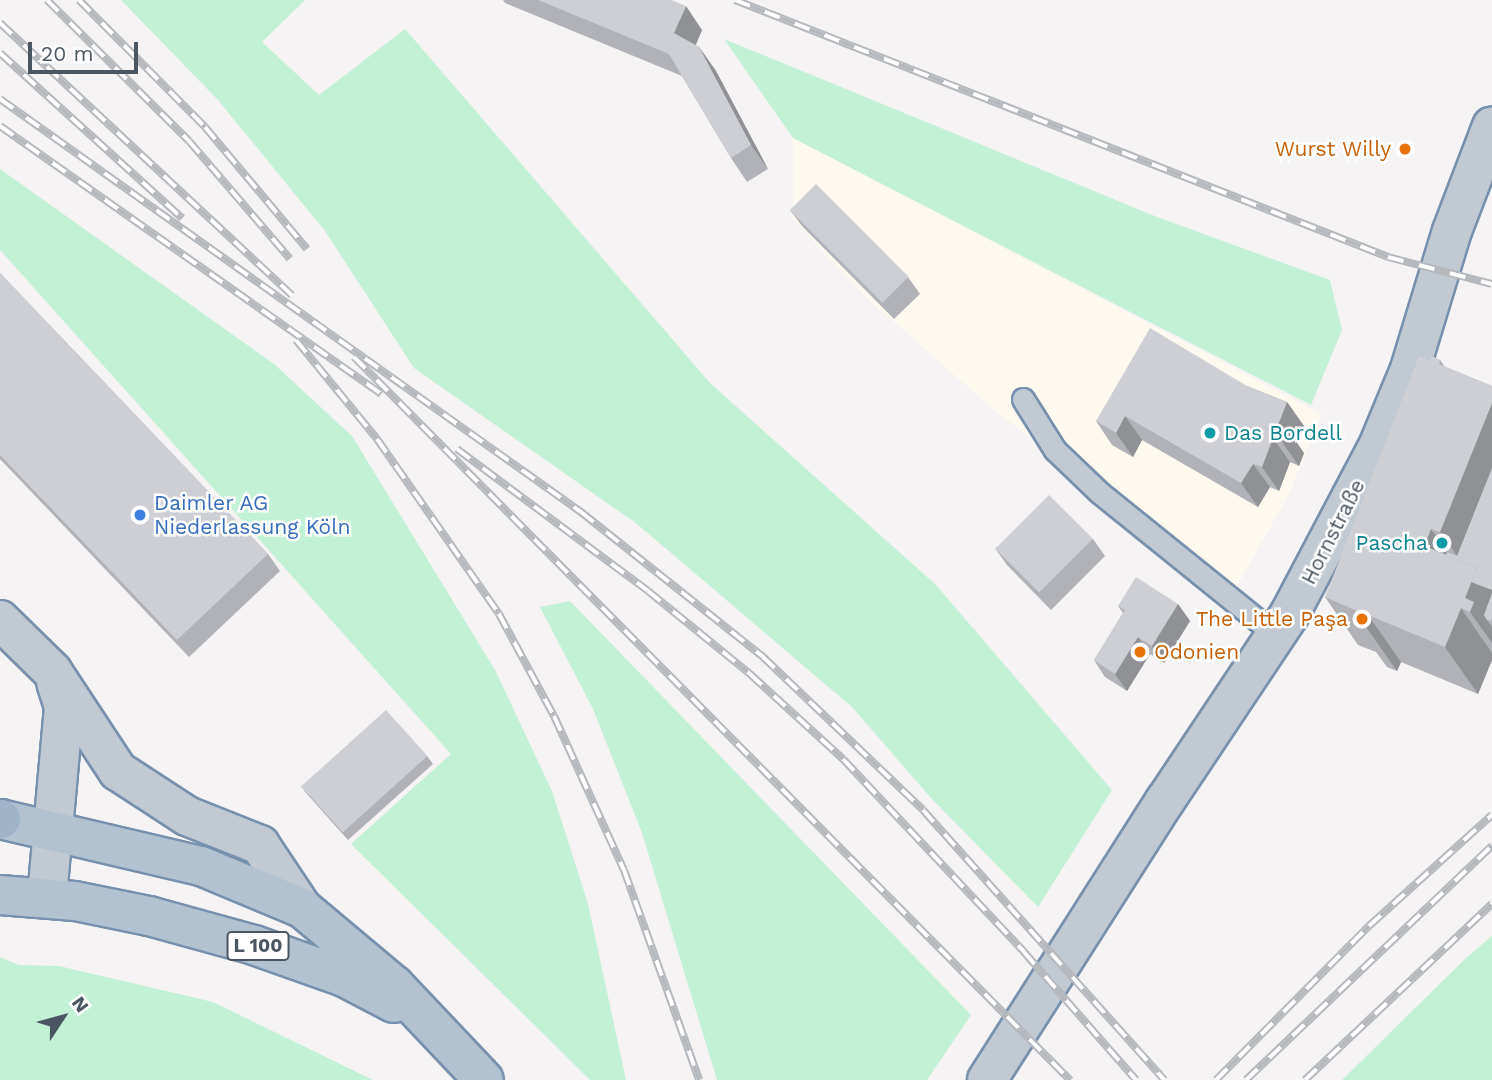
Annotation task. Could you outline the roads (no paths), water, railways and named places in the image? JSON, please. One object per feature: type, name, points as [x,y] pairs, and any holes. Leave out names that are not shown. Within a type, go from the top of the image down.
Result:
[{"type":"main road","name":"L 100","points":[[0,819],[54,829],[201,866],[302,908],[364,957],[484,1080]]},
{"type":"main road","name":"L 100","points":[[0,895],[47,897],[149,915],[254,945],[344,977],[404,1009],[449,1044]]},
{"type":"street","name":"Hornstraße","points":[[987,1080],[1276,635],[1379,444],[1410,369],[1452,231],[1492,126]]},
{"type":"street","points":[[0,620],[52,671],[118,771],[187,816],[260,845],[302,908]]},
{"type":"street","points":[[47,897],[64,707],[52,671]]},
{"type":"lane","points":[[1023,399],[1055,450],[1100,493],[1276,635]]},
{"type":"railway","points":[[47,0],[189,141],[290,259]]},
{"type":"railway","points":[[79,0],[205,127],[307,249]]},
{"type":"railway","points":[[735,0],[1388,257],[1492,284]]},
{"type":"railway","points":[[0,23],[292,295]]},
{"type":"railway","points":[[0,53],[182,218]]},
{"type":"railway","points":[[0,99],[581,512],[763,657],[923,810],[1164,1080]]},
{"type":"railway","points":[[0,126],[381,394]]},
{"type":"railway","points":[[296,340],[377,439],[499,614],[554,716],[624,870],[699,1080]]},
{"type":"railway","points":[[354,357],[1070,1080]]},
{"type":"railway","points":[[457,449],[648,591],[750,674],[843,759],[1024,952],[1136,1080]]},
{"type":"railway","points":[[1216,1080],[1369,926],[1492,815]]},
{"type":"railway","points":[[1246,1080],[1492,846]]},
{"type":"railway","points":[[1305,1080],[1492,904]]},
{"type":"place","name":"Wurst Willy","points":[[1405,149]]},
{"type":"place","name":"Das Bordell","points":[[1210,433]]},
{"type":"place","name":"Daimler AG Niederlassung Köln","points":[[140,515]]},
{"type":"place","name":"Pascha","points":[[1442,543]]},
{"type":"place","name":"The Little Paşa","points":[[1362,619]]},
{"type":"place","name":"Odonien","points":[[1140,652]]}]
